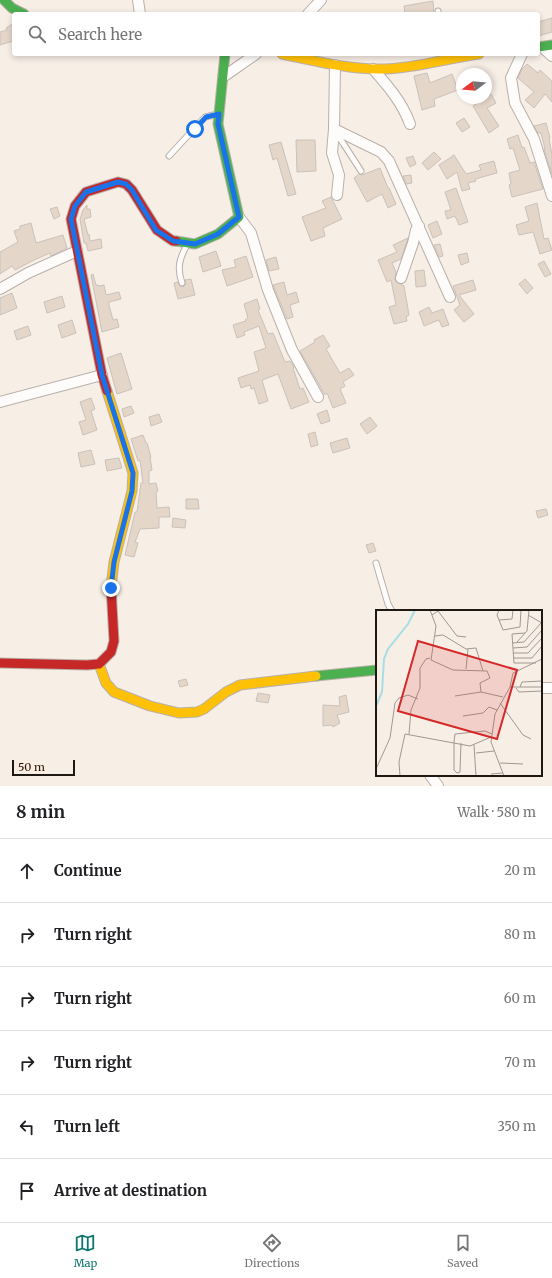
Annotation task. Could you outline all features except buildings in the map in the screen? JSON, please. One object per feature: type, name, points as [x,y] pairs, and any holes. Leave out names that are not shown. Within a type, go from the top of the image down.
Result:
[{"type":"street","points":[[4,0],[12,8],[20,12]]},
{"type":"street","points":[[138,0],[140,12]]},
{"type":"street","points":[[310,12],[320,0]]},
{"type":"street","points":[[540,47],[552,45]]},
{"type":"street","points":[[540,47],[552,56]]},
{"type":"street","points":[[224,56],[218,124],[239,217],[251,233],[268,290],[292,350],[318,397]]},
{"type":"street","points":[[223,77],[253,56]]},
{"type":"street","points":[[292,56],[335,65],[373,69],[405,66],[444,56]]},
{"type":"street","points":[[521,56],[510,78],[515,103],[534,139],[552,196]]},
{"type":"street","points":[[335,65],[334,133],[332,153],[339,175],[337,195]]},
{"type":"street","points":[[373,69],[399,101],[410,124]]},
{"type":"street","points":[[334,133],[381,152],[389,161],[450,297]]},
{"type":"street","points":[[0,663],[99,664],[111,652],[114,640],[111,588],[114,562],[132,491],[133,473],[102,375],[71,219],[75,206],[86,192],[118,182],[126,184],[132,190],[156,230],[173,241],[195,244],[218,234],[239,217]]},
{"type":"street","points":[[402,278],[416,230],[419,226]]},
{"type":"street","points":[[0,289],[28,273],[77,251]]},
{"type":"street","points":[[0,402],[102,375]]},
{"type":"street","points":[[99,664],[108,688],[114,692],[164,710],[188,713],[199,712],[206,709],[226,691],[242,685],[338,673],[376,670]]},
{"type":"street","points":[[431,776],[438,786]]},
{"type":"lane","points":[[169,156],[206,117],[219,114]]},
{"type":"lane","points":[[334,133],[344,143],[361,171]]},
{"type":"lane","points":[[182,283],[178,269],[183,252],[189,243]]},
{"type":"lane","points":[[376,563],[388,604],[391,610]]},
{"type":"traffic: fast","points":[[4,0],[12,8],[20,12]]},
{"type":"traffic: fast","points":[[540,47],[552,45]]},
{"type":"traffic: fast","points":[[176,241],[195,244],[218,234],[239,217],[218,124],[225,56]]},
{"type":"traffic: fast","points":[[316,676],[376,670]]},
{"type":"traffic: slow","points":[[292,56],[346,67],[372,69],[409,67],[467,56]]},
{"type":"traffic: slow","points":[[107,391],[133,473],[132,491],[114,562],[111,587]]},
{"type":"traffic: slow","points":[[99,664],[106,683],[114,692],[150,706],[179,713],[197,712],[204,709],[226,692],[240,685],[316,676]]},
{"type":"traffic: jam","points":[[107,391],[102,375],[71,219],[75,206],[86,192],[118,182],[126,184],[132,190],[157,230],[173,241],[176,241]]},
{"type":"traffic: jam","points":[[0,663],[99,664],[111,652],[114,641],[111,587]]},
{"type":"route","points":[[111,588],[114,562],[132,491],[133,473],[102,375],[71,219],[75,206],[86,192],[118,182],[126,184],[132,190],[156,230],[173,241],[195,244],[218,234],[239,217],[218,124],[219,114],[206,117],[195,129]]}]
